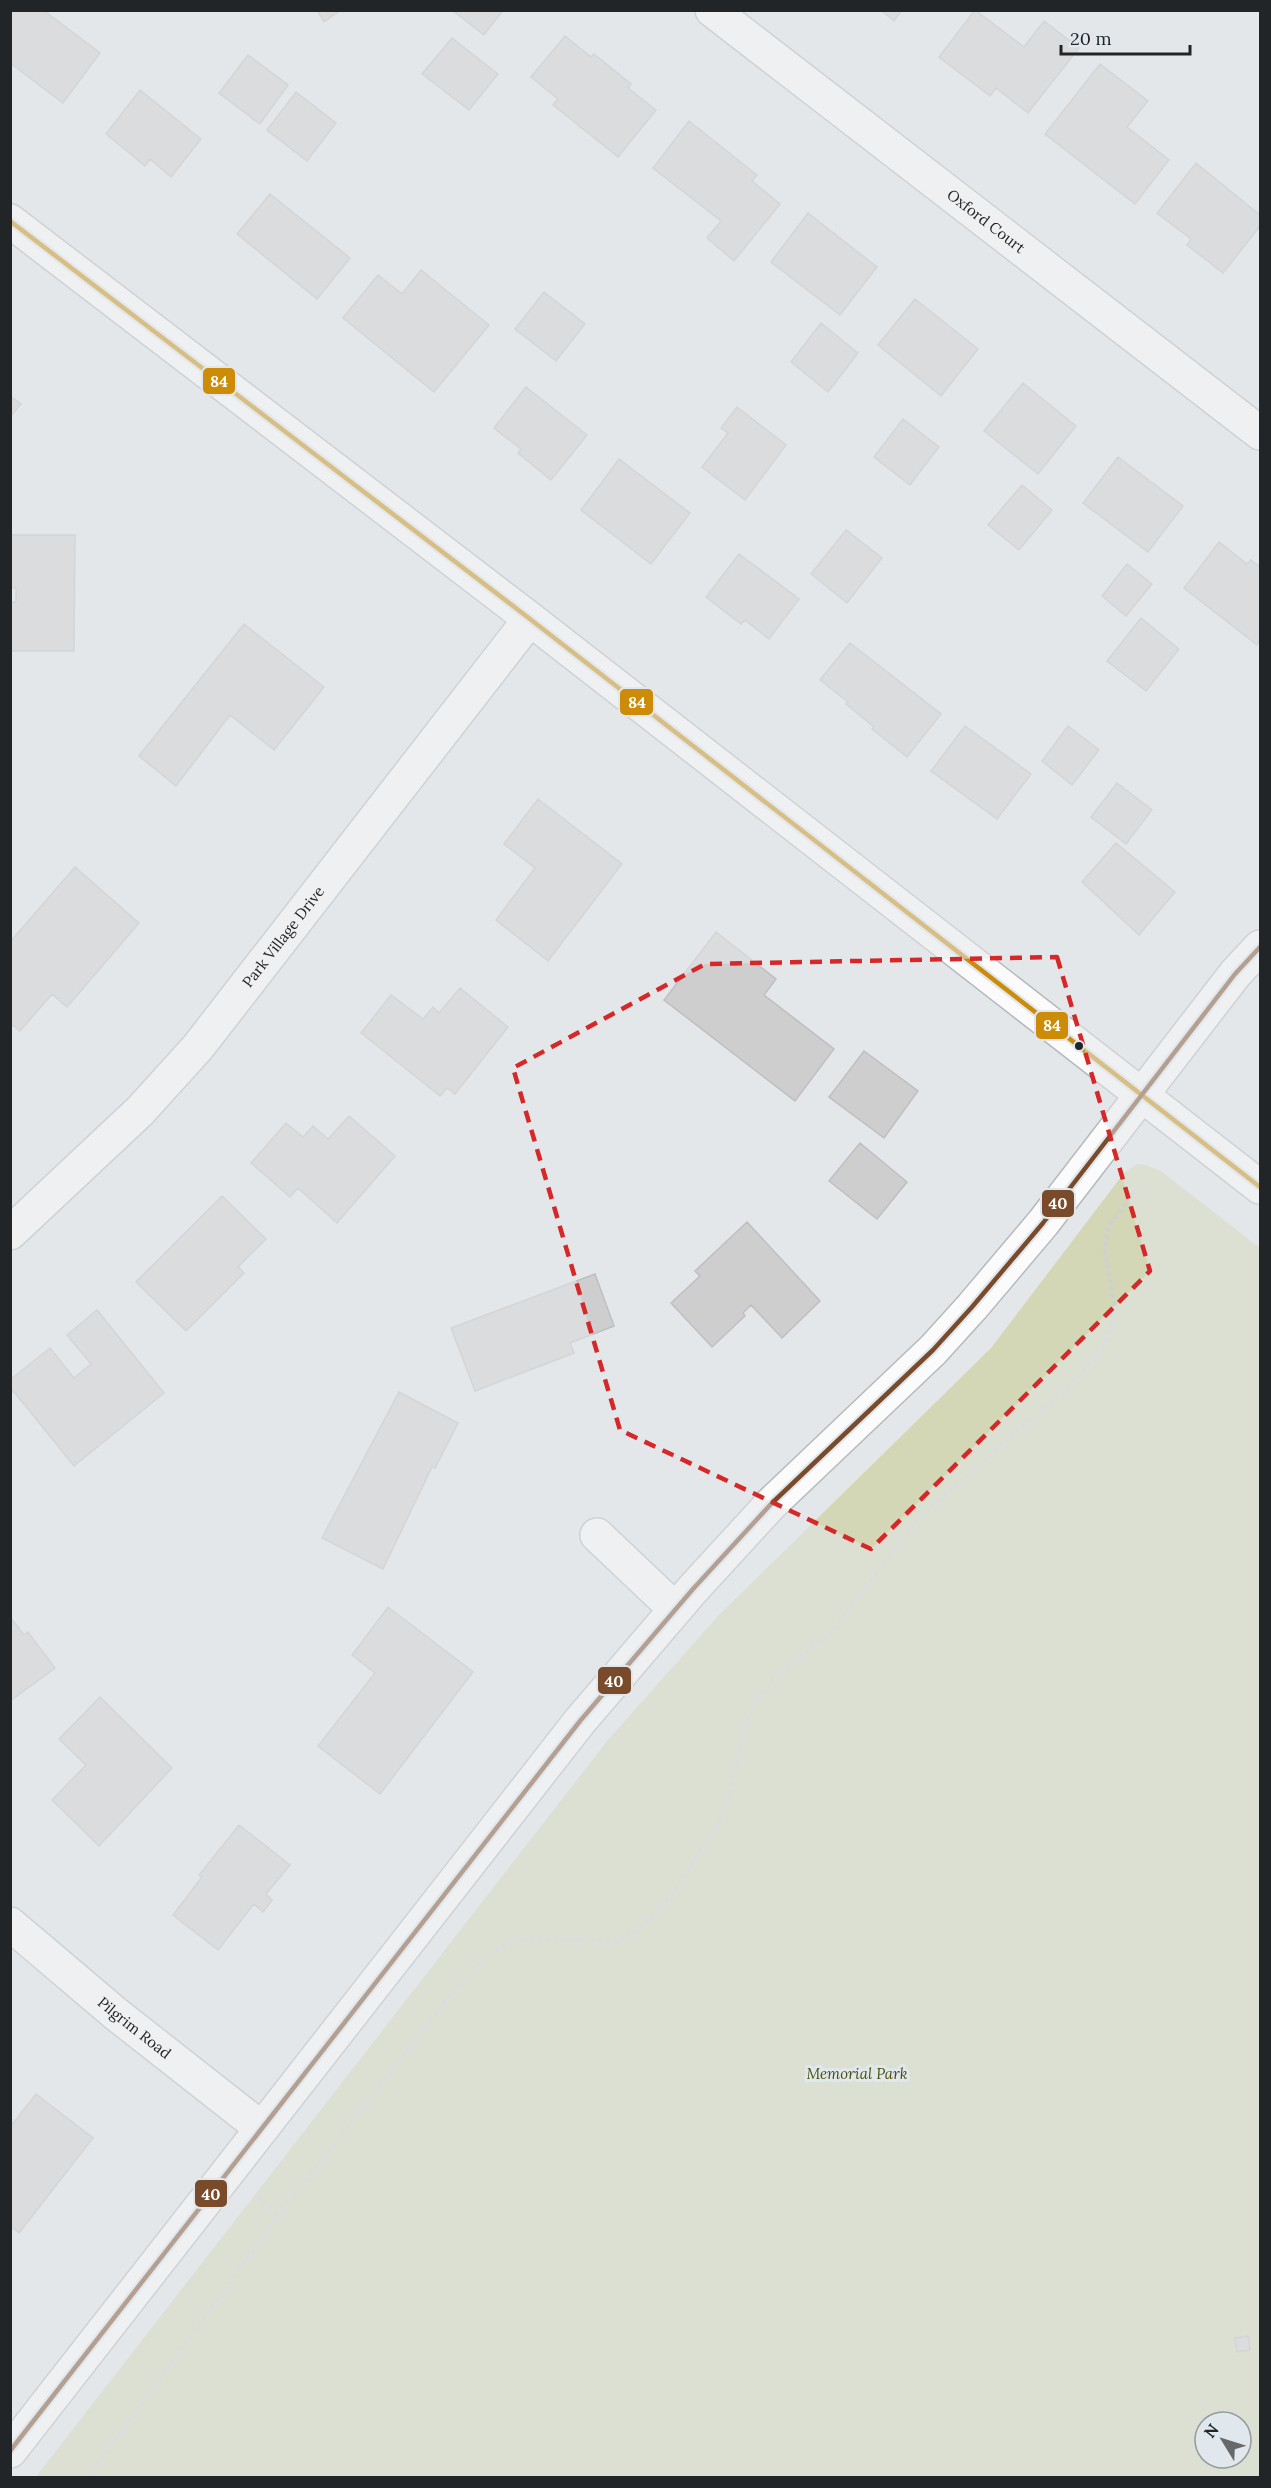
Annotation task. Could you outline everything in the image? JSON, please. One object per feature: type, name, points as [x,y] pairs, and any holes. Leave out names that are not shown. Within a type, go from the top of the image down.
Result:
[{"type":"street","name":"Oxford Court","points":[[712,10],[1260,433]]},
{"type":"street","points":[[10,221],[530,619],[1260,1187]]},
{"type":"street","name":"Park Village Drive","points":[[10,1233],[140,1111],[198,1047],[530,619]]},
{"type":"street","points":[[10,2451],[260,2127],[580,1720],[675,1609],[771,1504],[933,1350],[1043,1223],[1235,974],[1260,948]]},
{"type":"street","points":[[597,1535],[675,1609]]},
{"type":"street","name":"Pilgrim Road","points":[[10,1924],[116,2014],[260,2127]]},
{"type":"path","points":[[88,2478],[279,2215],[455,1989],[488,1955],[516,1940],[562,1939],[616,1942],[631,1934],[656,1914],[682,1881],[725,1811],[742,1740],[753,1706],[764,1690],[776,1676],[827,1637],[916,1521],[1083,1372],[1105,1344],[1113,1304],[1105,1251],[1108,1227],[1138,1187]]},
{"type":"highlighted area","points":[[1057,957],[1150,1271],[871,1549],[620,1430],[513,1068],[705,964]]},
{"type":"green space","name":"Memorial Park","points":[[1136,1164],[1161,1171],[1260,1248],[1260,2477],[35,2478],[607,1741],[718,1616],[991,1348],[1124,1173]]},
{"type":"building","points":[[10,10],[43,10],[100,53],[63,103],[10,63]]},
{"type":"building","points":[[317,10],[341,10],[324,22]]},
{"type":"building","points":[[452,10],[503,10],[484,35]]},
{"type":"building","points":[[881,10],[902,10],[894,21]]},
{"type":"building","points":[[975,10],[1024,47],[1044,21],[1079,48],[1028,113],[996,88],[990,96],[939,57]]},
{"type":"building","points":[[565,36],[591,57],[594,54],[631,84],[628,88],[656,110],[618,157],[553,105],[558,99],[531,77]]},
{"type":"building","points":[[452,38],[498,74],[469,110],[422,74]]},
{"type":"building","points":[[248,55],[288,85],[260,124],[219,93]]},
{"type":"building","points":[[1100,64],[1148,101],[1127,127],[1169,160],[1135,204],[1045,134]]},
{"type":"building","points":[[140,90],[201,139],[171,177],[150,159],[145,166],[106,134]]},
{"type":"building","points":[[296,92],[336,123],[307,161],[267,130]]},
{"type":"building","points":[[689,121],[757,175],[752,181],[780,204],[734,261],[707,238],[721,221],[653,168]]},
{"type":"building","points":[[1196,163],[1260,215],[1260,226],[1223,273],[1187,245],[1191,239],[1157,213]]},
{"type":"building","points":[[270,194],[350,258],[317,299],[237,234]]},
{"type":"building","points":[[808,213],[877,267],[840,315],[771,262]]},
{"type":"building","points":[[421,270],[489,325],[434,392],[343,318],[378,275],[402,294]]},
{"type":"building","points":[[544,292],[585,324],[556,361],[515,329]]},
{"type":"building","points":[[915,299],[978,349],[941,396],[878,345]]},
{"type":"building","points":[[821,323],[858,353],[828,392],[791,362]]},
{"type":"building","points":[[1023,383],[1076,426],[1038,474],[984,431]]},
{"type":"building","points":[[526,387],[587,435],[551,480],[518,453],[521,449],[494,428]]},
{"type":"building","points":[[10,396],[21,404],[10,417]]},
{"type":"building","points":[[737,407],[786,445],[745,500],[702,467],[728,433],[721,428]]},
{"type":"building","points":[[903,419],[939,447],[910,485],[874,457]]},
{"type":"building","points":[[1118,457],[1183,506],[1148,552],[1083,503]]},
{"type":"building","points":[[619,459],[690,513],[651,564],[581,510]]},
{"type":"building","points":[[1022,485],[1052,510],[1019,550],[988,525]]},
{"type":"building","points":[[846,530],[882,558],[847,603],[811,574]]},
{"type":"building","points":[[10,535],[75,535],[74,651],[10,651],[10,602],[16,602],[16,588],[10,587]]},
{"type":"building","points":[[1219,542],[1247,564],[1251,560],[1260,567],[1260,640],[1257,645],[1184,588]]},
{"type":"building","points":[[739,554],[799,599],[769,639],[745,620],[741,624],[706,597]]},
{"type":"building","points":[[1127,564],[1152,584],[1126,616],[1102,596]]},
{"type":"building","points":[[1141,618],[1179,649],[1146,691],[1107,661]]},
{"type":"building","points":[[244,624],[324,687],[274,750],[230,715],[176,786],[139,756]]},
{"type":"building","points":[[850,643],[941,714],[907,757],[872,729],[874,727],[846,704],[848,702],[820,680]]},
{"type":"building","points":[[965,726],[1031,774],[997,819],[931,771]]},
{"type":"building","points":[[1068,726],[1099,750],[1072,785],[1042,761]]},
{"type":"building","points":[[1117,783],[1152,810],[1126,844],[1091,817]]},
{"type":"building","points":[[538,799],[622,864],[548,961],[496,920],[535,868],[504,844]]},
{"type":"building","points":[[1116,843],[1175,892],[1139,935],[1082,882]]},
{"type":"building","points":[[75,867],[139,923],[67,1007],[52,994],[20,1031],[10,1023],[10,942]]},
{"type":"building","points":[[716,932],[776,979],[764,995],[834,1049],[795,1101],[664,1000]]},
{"type":"building","points":[[460,988],[508,1027],[455,1094],[447,1088],[440,1096],[361,1033],[391,995],[423,1019],[433,1007],[439,1013]]},
{"type":"building","points":[[864,1051],[918,1091],[884,1138],[829,1097]]},
{"type":"building","points":[[349,1116],[395,1156],[337,1223],[298,1188],[290,1197],[251,1163],[286,1123],[303,1137],[313,1126],[328,1139]]},
{"type":"building","points":[[860,1143],[907,1182],[877,1219],[829,1181]]},
{"type":"building","points":[[222,1196],[266,1239],[238,1267],[244,1273],[186,1331],[136,1282]]},
{"type":"building","points":[[747,1222],[820,1301],[782,1338],[751,1305],[743,1313],[745,1316],[712,1347],[671,1303],[700,1276],[695,1271]]},
{"type":"building","points":[[595,1274],[614,1326],[570,1343],[574,1353],[475,1391],[451,1328]]},
{"type":"building","points":[[97,1310],[164,1393],[74,1466],[10,1387],[10,1380],[50,1348],[74,1378],[91,1364],[67,1335]]},
{"type":"building","points":[[399,1392],[458,1423],[435,1468],[432,1467],[383,1569],[322,1538]]},
{"type":"building","points":[[388,1607],[473,1672],[380,1794],[318,1746],[375,1673],[352,1655]]},
{"type":"building","points":[[10,1617],[24,1635],[28,1632],[55,1668],[10,1701]]},
{"type":"building","points":[[100,1697],[172,1768],[99,1846],[52,1800],[86,1765],[59,1739]]},
{"type":"building","points":[[239,1825],[290,1865],[266,1894],[272,1900],[263,1912],[254,1904],[218,1950],[173,1915],[202,1877],[199,1875]]},
{"type":"building","points":[[36,2094],[93,2138],[19,2233],[10,2226],[10,2127]]},
{"type":"building","points":[[1248,2336],[1250,2350],[1237,2352],[1235,2338]]},
{"type":"transit line","name":"84","points":[[10,221],[530,619],[1260,1187]]},
{"type":"transit line","name":"40","points":[[10,2451],[580,1721],[693,1589],[771,1504],[933,1350],[972,1307],[1043,1223],[1235,974],[1260,947]]}]
